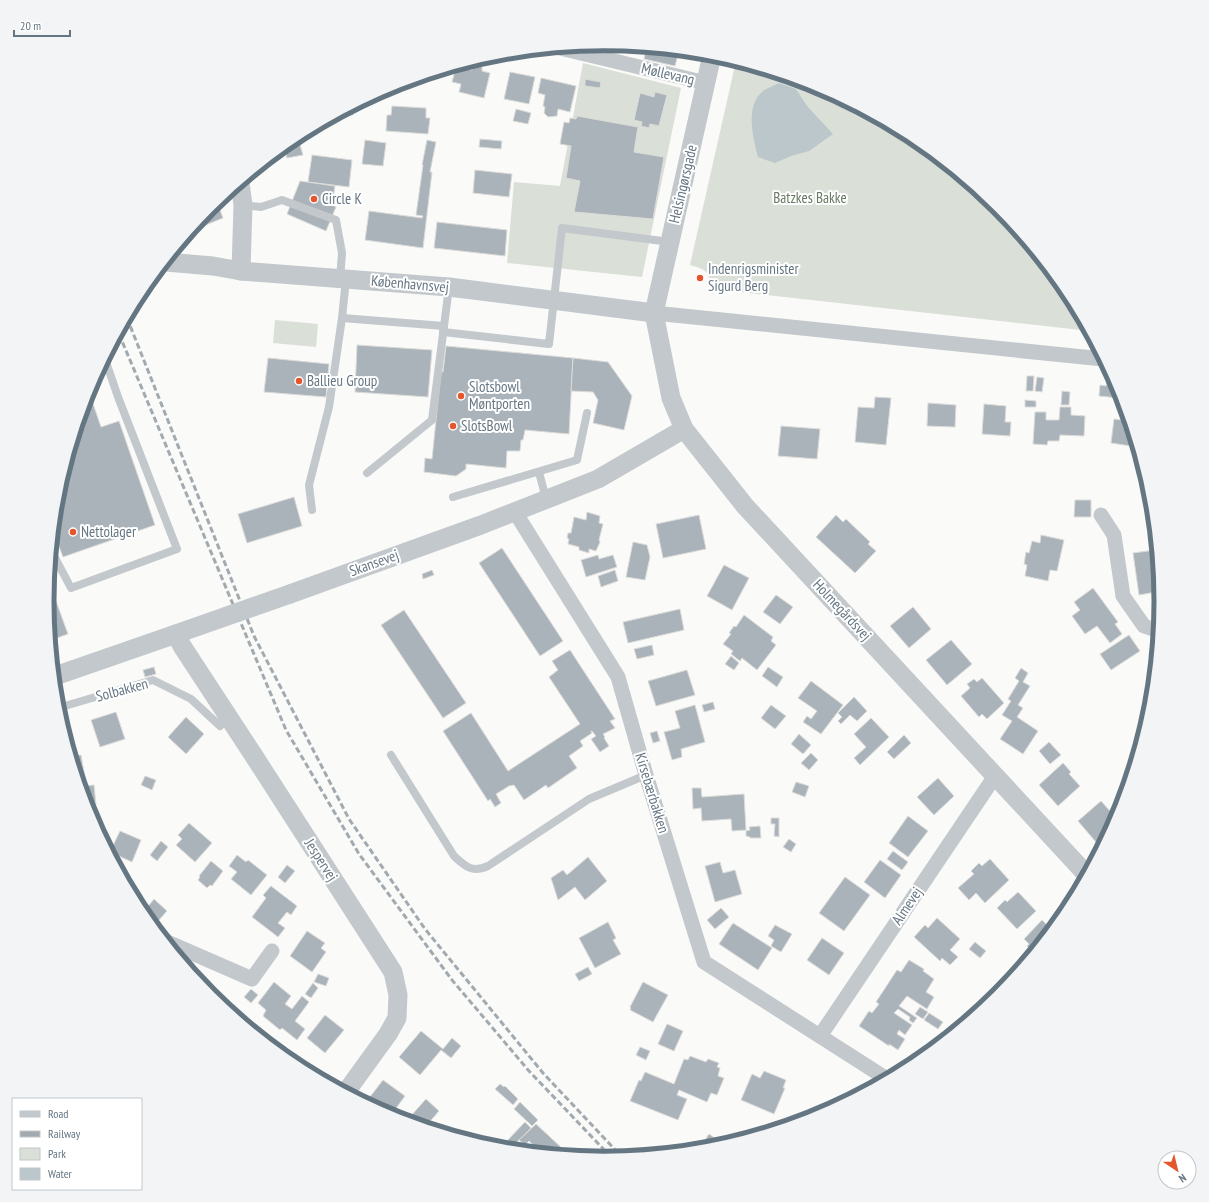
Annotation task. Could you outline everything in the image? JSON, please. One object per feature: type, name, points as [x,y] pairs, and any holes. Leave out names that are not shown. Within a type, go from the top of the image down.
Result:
[{"type":"street","name":"Møllevang","points":[[576,52],[706,83]]},
{"type":"street","name":"Helsingørsgade","points":[[654,313],[711,62]]},
{"type":"street","points":[[241,188],[243,205],[241,271]]},
{"type":"street","name":"Københavnsvej","points":[[171,262],[214,266],[241,271],[448,287],[654,313]]},
{"type":"street","points":[[654,313],[1098,359]]},
{"type":"street","name":"Holmegårdsvej","points":[[654,313],[671,398],[684,429],[745,506],[1084,871]]},
{"type":"street","name":"Skansevej","points":[[59,675],[290,594],[515,512],[598,479],[684,429]]},
{"type":"street","name":"Kirsebærbakken","points":[[515,512],[618,677],[646,775],[704,962],[881,1076]]},
{"type":"street","points":[[1101,515],[1114,535],[1123,596],[1144,626],[1153,629]]},
{"type":"street","name":"Jespervej","points":[[176,634],[182,646],[393,972],[398,995],[397,1018],[388,1034],[349,1088]]},
{"type":"street","name":"Almevej","points":[[820,1036],[995,776]]},
{"type":"street","points":[[176,946],[252,979],[272,951]]},
{"type":"lane","points":[[243,205],[261,207],[282,200],[336,220],[342,253],[342,318],[329,407],[309,485],[312,510]]},
{"type":"lane","points":[[342,318],[443,329],[549,344],[562,228],[670,242]]},
{"type":"lane","points":[[367,473],[432,420],[448,287]]},
{"type":"lane","points":[[56,560],[71,588],[177,549],[107,366]]},
{"type":"lane","points":[[453,497],[577,460],[586,413]]},
{"type":"lane","points":[[539,472],[546,499]]},
{"type":"lane","name":"Solbakken","points":[[65,706],[153,680],[191,699],[220,726]]},
{"type":"lane","points":[[391,756],[454,856],[462,864],[471,869],[480,869],[488,866],[589,799],[646,775]]},
{"type":"green space","points":[[583,63],[681,88],[642,277],[507,263],[514,182],[560,186]]},
{"type":"green space","name":"Batzkes Bakke","points":[[735,67],[781,80],[848,108],[880,125],[939,165],[967,187],[1018,238],[1062,295],[1083,330],[713,289],[706,272],[700,268],[690,265]]},
{"type":"green space","points":[[275,320],[318,324],[316,347],[273,343]]},
{"type":"water","points":[[779,83],[796,89],[807,106],[833,134],[809,151],[791,156],[775,163],[758,157],[754,141],[752,114],[757,98],[762,92]]},
{"type":"building","points":[[645,53],[678,56],[675,66],[644,59]]},
{"type":"building","points":[[479,66],[482,67],[482,71],[490,73],[484,98],[459,92],[461,84],[452,82],[455,72],[467,69],[472,70],[472,68]]},
{"type":"building","points":[[510,72],[535,77],[529,104],[504,99]]},
{"type":"building","points":[[541,78],[576,86],[570,112],[558,109],[557,116],[548,117],[544,113],[545,107],[543,106],[545,95],[538,93]]},
{"type":"building","points":[[585,79],[601,82],[600,88],[585,86]]},
{"type":"building","points":[[655,92],[667,95],[659,126],[650,124],[649,128],[641,126],[642,122],[634,120],[640,93],[654,97]]},
{"type":"building","points":[[392,106],[426,108],[426,118],[430,118],[428,134],[386,131],[387,115],[391,115]]},
{"type":"building","points":[[516,109],[531,113],[528,124],[513,121]]},
{"type":"building","points":[[577,116],[638,127],[634,152],[664,157],[653,219],[574,212],[580,181],[566,178],[571,146],[560,144],[564,122],[569,123],[570,118],[576,119]]},
{"type":"building","points":[[480,139],[502,141],[501,149],[479,147]]},
{"type":"building","points":[[365,140],[386,143],[383,166],[362,164]]},
{"type":"building","points":[[427,140],[436,142],[430,172],[432,172],[423,248],[365,240],[369,211],[422,218],[423,216],[416,215],[422,165]]},
{"type":"building","points":[[300,145],[303,155],[287,158],[286,154]]},
{"type":"building","points":[[312,155],[352,160],[349,187],[308,182]]},
{"type":"building","points":[[475,170],[512,174],[509,197],[473,193]]},
{"type":"building","points":[[300,181],[335,186],[332,205],[336,207],[326,231],[287,214]]},
{"type":"building","points":[[219,209],[223,218],[202,227]]},
{"type":"building","points":[[437,222],[507,230],[505,256],[434,248]]},
{"type":"building","points":[[357,345],[432,350],[428,397],[355,392]]},
{"type":"building","points":[[446,346],[573,358],[569,434],[525,430],[523,440],[521,440],[520,451],[507,451],[506,468],[466,464],[466,469],[456,476],[424,472],[425,458],[432,459],[441,372],[443,372]]},
{"type":"building","points":[[268,358],[329,364],[326,397],[264,392]]},
{"type":"building","points":[[573,358],[608,362],[632,396],[624,430],[593,423],[598,400],[593,392],[571,391]]},
{"type":"building","points":[[1027,376],[1034,376],[1033,391],[1026,391]]},
{"type":"building","points":[[1037,377],[1044,378],[1042,392],[1035,391]]},
{"type":"building","points":[[1107,382],[1109,382],[1115,398],[1099,396],[1100,385],[1106,386]]},
{"type":"building","points":[[1062,391],[1070,392],[1069,405],[1061,405]]},
{"type":"building","points":[[875,397],[891,398],[886,445],[855,442],[858,407],[874,408]]},
{"type":"building","points":[[1025,400],[1036,401],[1036,407],[1025,407]]},
{"type":"building","points":[[92,401],[101,427],[119,421],[155,525],[63,557],[58,543],[65,494],[73,459]]},
{"type":"building","points":[[928,403],[956,405],[955,427],[927,426]]},
{"type":"building","points":[[984,404],[1006,406],[1005,422],[1011,422],[1010,436],[982,434]]},
{"type":"building","points":[[1060,407],[1071,407],[1071,415],[1085,416],[1084,436],[1060,435],[1059,441],[1048,441],[1047,445],[1033,444],[1035,412],[1046,412],[1046,420],[1059,420]]},
{"type":"building","points":[[1114,419],[1124,420],[1132,446],[1111,443]]},
{"type":"building","points":[[781,426],[820,429],[817,459],[778,456]]},
{"type":"building","points":[[294,497],[302,526],[247,543],[238,514]]},
{"type":"building","points":[[1075,500],[1091,500],[1091,517],[1074,517]]},
{"type":"building","points":[[587,512],[600,516],[599,523],[603,524],[599,540],[600,542],[596,551],[589,549],[589,553],[579,550],[579,547],[568,544],[569,539],[567,538],[568,533],[571,533],[574,517],[586,520]]},
{"type":"building","points":[[699,515],[706,549],[663,558],[656,524]]},
{"type":"building","points":[[836,515],[843,522],[846,519],[870,542],[868,544],[876,551],[855,573],[816,537]]},
{"type":"building","points":[[1041,535],[1064,540],[1057,571],[1050,570],[1048,581],[1025,576],[1027,565],[1024,564],[1026,552],[1029,553],[1032,541],[1040,543]]},
{"type":"building","points":[[633,542],[647,545],[650,557],[645,580],[626,577]]},
{"type":"building","points":[[502,548],[563,641],[540,656],[479,563]]},
{"type":"building","points":[[1152,550],[1154,592],[1139,595],[1133,553]]},
{"type":"building","points":[[598,555],[599,559],[613,555],[617,567],[586,577],[581,560]]},
{"type":"building","points":[[724,565],[749,578],[732,610],[707,596]]},
{"type":"building","points":[[432,570],[434,575],[423,579],[422,574]]},
{"type":"building","points":[[615,570],[618,581],[601,587],[598,576]]},
{"type":"building","points":[[1093,588],[1118,622],[1115,624],[1122,634],[1110,643],[1097,626],[1085,634],[1072,616],[1080,610],[1074,602]]},
{"type":"building","points":[[776,595],[793,607],[780,624],[763,612]]},
{"type":"building","points":[[54,596],[68,634],[56,638]]},
{"type":"building","points":[[913,607],[931,629],[909,648],[890,626]]},
{"type":"building","points":[[680,609],[684,630],[628,643],[623,622]]},
{"type":"building","points":[[404,610],[466,703],[443,718],[381,625]]},
{"type":"building","points":[[744,615],[773,637],[771,641],[776,645],[757,670],[742,658],[740,661],[731,654],[733,651],[723,644],[731,634],[729,633],[734,626],[736,627]]},
{"type":"building","points":[[1129,635],[1140,651],[1111,670],[1100,654]]},
{"type":"building","points":[[951,640],[972,664],[947,685],[926,660]]},
{"type":"building","points":[[652,645],[654,655],[637,659],[634,649]]},
{"type":"building","points":[[570,650],[615,719],[610,721],[615,728],[603,734],[609,746],[600,752],[591,739],[596,736],[591,731],[592,733],[580,741],[583,746],[569,756],[577,768],[548,788],[546,785],[524,800],[514,785],[509,786],[496,794],[501,803],[495,807],[490,799],[488,801],[443,731],[471,713],[508,771],[580,724],[549,677],[558,670],[552,661]]},
{"type":"building","points":[[731,656],[739,663],[734,670],[725,664]]},
{"type":"building","points":[[154,667],[156,674],[145,677],[143,670]]},
{"type":"building","points":[[768,667],[783,677],[777,687],[762,676]]},
{"type":"building","points":[[1021,668],[1028,673],[1023,682],[1030,686],[1018,705],[1023,708],[1017,717],[1038,731],[1023,754],[1000,739],[1012,721],[1002,715],[1011,701],[1008,699],[1019,681],[1015,678]]},
{"type":"building","points":[[687,670],[695,695],[656,706],[648,681]]},
{"type":"building","points":[[982,678],[1004,703],[987,719],[982,714],[979,717],[961,696],[970,688],[967,684],[974,679],[977,682]]},
{"type":"building","points":[[811,681],[843,705],[821,734],[803,722],[807,716],[811,719],[817,711],[798,698]]},
{"type":"building","points":[[854,697],[867,711],[857,721],[850,715],[841,724],[838,721],[842,717],[838,713]]},
{"type":"building","points":[[713,702],[715,709],[704,712],[702,705]]},
{"type":"building","points":[[695,705],[705,742],[681,749],[682,757],[672,760],[664,732],[680,728],[675,711]]},
{"type":"building","points":[[771,705],[786,716],[775,729],[761,718]]},
{"type":"building","points":[[116,712],[125,739],[100,747],[91,720]]},
{"type":"building","points":[[186,717],[204,734],[186,754],[168,737]]},
{"type":"building","points":[[871,718],[889,737],[860,765],[854,758],[866,747],[854,734]]},
{"type":"building","points":[[657,731],[660,741],[653,743],[650,733]]},
{"type":"building","points":[[799,734],[811,745],[803,754],[791,744]]},
{"type":"building","points":[[904,735],[911,743],[894,759],[887,752]]},
{"type":"building","points":[[1049,742],[1061,755],[1050,764],[1039,751]]},
{"type":"building","points":[[811,753],[818,760],[809,770],[801,763]]},
{"type":"building","points":[[77,755],[81,755],[86,783],[84,778]]},
{"type":"building","points":[[1063,763],[1071,772],[1069,774],[1080,786],[1058,806],[1039,785]]},
{"type":"building","points":[[145,776],[156,780],[152,790],[141,785]]},
{"type":"building","points":[[938,778],[954,796],[934,815],[917,797]]},
{"type":"building","points":[[796,782],[809,786],[805,797],[792,792]]},
{"type":"building","points":[[94,785],[96,805],[94,805],[87,786]]},
{"type":"building","points":[[692,788],[701,788],[702,797],[744,794],[746,830],[732,831],[731,819],[702,821],[701,808],[693,809]]},
{"type":"building","points":[[1101,801],[1112,813],[1098,844],[1078,821]]},
{"type":"building","points":[[908,816],[928,831],[908,857],[889,843]]},
{"type":"building","points":[[771,818],[779,818],[779,837],[774,836],[775,824],[771,824]]},
{"type":"building","points":[[189,823],[212,843],[195,862],[176,845],[182,839],[178,835]]},
{"type":"building","points":[[760,826],[761,838],[750,838],[746,836],[746,831],[750,830],[749,827]]},
{"type":"building","points":[[120,831],[141,840],[132,862],[117,855],[112,847]]},
{"type":"building","points":[[789,839],[796,844],[791,852],[783,847]]},
{"type":"building","points":[[161,841],[168,847],[157,861],[150,855]]},
{"type":"building","points":[[893,851],[908,862],[902,870],[887,859]]},
{"type":"building","points":[[237,855],[246,862],[248,860],[267,875],[251,895],[231,879],[237,872],[229,866]]},
{"type":"building","points":[[588,857],[607,881],[585,900],[575,887],[558,900],[551,878],[563,870],[567,875]]},
{"type":"building","points":[[990,859],[1009,880],[985,903],[976,893],[969,900],[958,888],[974,874],[971,871],[979,863],[982,866]]},
{"type":"building","points":[[880,860],[901,875],[885,898],[864,882]]},
{"type":"building","points":[[211,861],[223,871],[212,886],[210,885],[207,888],[198,880],[200,877],[199,876]]},
{"type":"building","points":[[720,862],[723,873],[735,870],[742,894],[715,902],[705,866]]},
{"type":"building","points":[[287,865],[295,871],[285,883],[278,877]]},
{"type":"building","points":[[845,877],[870,895],[844,931],[819,913]]},
{"type":"building","points":[[271,886],[297,906],[291,915],[287,912],[278,923],[285,928],[278,937],[252,917],[266,898],[263,895]]},
{"type":"building","points":[[1018,892],[1036,911],[1017,929],[997,908],[1005,900],[1007,902]]},
{"type":"building","points":[[154,899],[167,911],[158,921],[147,907]]},
{"type":"building","points":[[721,908],[729,917],[715,929],[707,920]]},
{"type":"building","points":[[937,918],[960,939],[950,950],[958,957],[950,965],[942,958],[940,961],[914,937],[925,925],[928,928]]},
{"type":"building","points":[[1042,920],[1048,926],[1030,949],[1027,946],[1029,944],[1024,939]]},
{"type":"building","points":[[608,922],[616,938],[613,940],[621,954],[595,968],[579,938]]},
{"type":"building","points":[[733,923],[772,948],[758,970],[719,944]]},
{"type":"building","points":[[775,925],[792,934],[781,952],[771,946],[774,940],[768,936]]},
{"type":"building","points":[[307,931],[325,943],[321,948],[326,952],[312,972],[290,956]]},
{"type":"building","points":[[822,938],[844,953],[829,975],[807,960]]},
{"type":"building","points":[[975,942],[986,951],[980,958],[969,949]]},
{"type":"building","points":[[909,960],[924,969],[923,971],[934,979],[926,992],[934,997],[927,1009],[907,996],[899,1006],[917,1018],[913,1023],[909,1020],[910,1017],[898,1009],[894,1013],[912,1025],[905,1035],[899,1030],[897,1034],[905,1039],[898,1050],[889,1044],[889,1046],[859,1026],[869,1011],[872,1013],[879,1004],[876,1002],[897,970],[901,972]]},
{"type":"building","points":[[588,967],[592,974],[579,981],[575,974]]},
{"type":"building","points":[[318,974],[329,978],[326,986],[314,982]]},
{"type":"building","points":[[274,982],[291,996],[285,1004],[292,1009],[302,996],[309,1002],[295,1021],[305,1029],[297,1040],[282,1028],[280,1030],[263,1016],[266,1010],[258,1003]]},
{"type":"building","points":[[643,982],[668,995],[653,1022],[630,1010],[630,1007]]},
{"type":"building","points":[[313,983],[318,988],[311,998],[305,994]]},
{"type":"building","points":[[251,989],[258,995],[251,1003],[244,997]]},
{"type":"building","points":[[920,1007],[928,1012],[923,1019],[915,1014]]},
{"type":"building","points":[[929,1013],[943,1022],[938,1029],[924,1020]]},
{"type":"building","points":[[325,1015],[344,1030],[325,1053],[307,1038]]},
{"type":"building","points":[[667,1024],[683,1031],[674,1051],[658,1044]]},
{"type":"building","points":[[421,1031],[443,1049],[452,1038],[461,1046],[451,1058],[441,1050],[420,1075],[399,1057]]},
{"type":"building","points":[[640,1047],[650,1051],[646,1060],[636,1055]]},
{"type":"building","points":[[690,1056],[706,1062],[708,1059],[719,1063],[717,1067],[720,1068],[718,1076],[724,1078],[717,1095],[711,1093],[707,1102],[679,1090],[677,1095],[687,1099],[678,1120],[630,1101],[639,1080],[641,1081],[645,1072],[674,1084],[684,1059],[688,1060]]},
{"type":"building","points":[[764,1071],[786,1080],[783,1088],[785,1088],[774,1114],[741,1100],[752,1074],[760,1078]]},
{"type":"building","points":[[383,1080],[405,1096],[395,1109],[369,1098]]},
{"type":"building","points":[[500,1084],[504,1087],[505,1086],[518,1099],[513,1105],[495,1089]]},
{"type":"building","points":[[426,1099],[439,1111],[429,1122],[411,1116]]},
{"type":"building","points":[[520,1102],[538,1120],[532,1126],[514,1109]]},
{"type":"building","points":[[525,1122],[531,1128],[516,1143],[506,1142]]},
{"type":"building","points":[[536,1124],[563,1149],[535,1146],[529,1141],[524,1145],[519,1140]]},
{"type":"building","points":[[709,1134],[716,1139],[712,1140],[704,1141]]},
{"type":"railway","points":[[129,324],[254,636],[349,819],[425,929],[543,1073],[616,1151]]},
{"type":"railway","points":[[121,339],[286,730],[359,854],[452,980],[529,1071],[605,1151]]},
{"type":"place","name":"Circle K","points":[[314,199]]},
{"type":"place","name":"Indenrigsminister Sigurd Berg","points":[[700,278]]},
{"type":"place","name":"Ballieu Group","points":[[299,381]]},
{"type":"place","name":"Slotsbowl Møntporten","points":[[461,396]]},
{"type":"place","name":"SlotsBowl","points":[[453,426]]},
{"type":"place","name":"Nettolager","points":[[73,532]]}]
